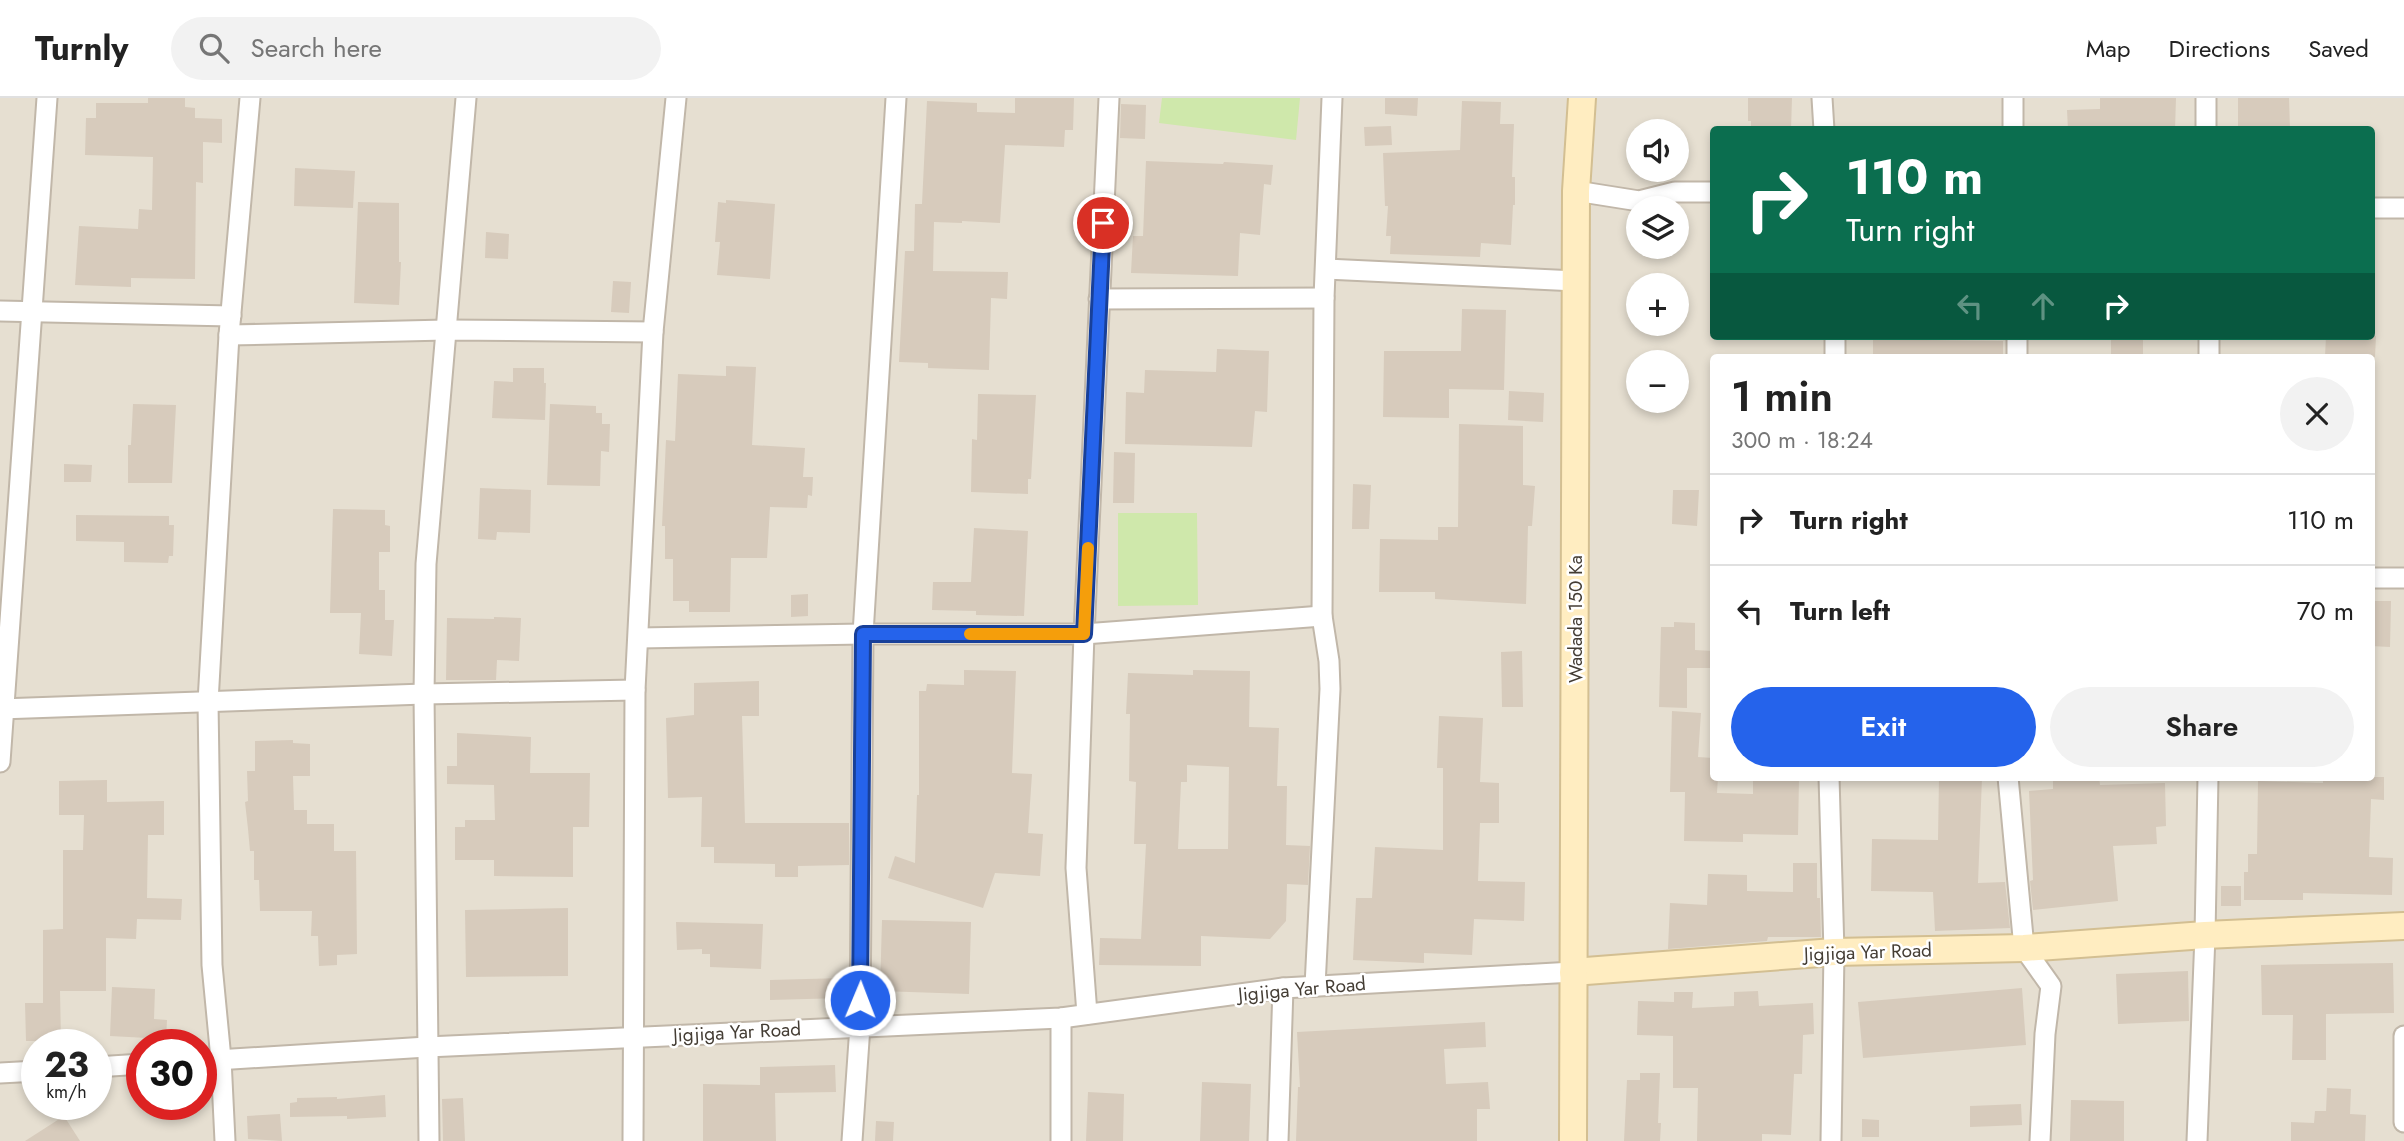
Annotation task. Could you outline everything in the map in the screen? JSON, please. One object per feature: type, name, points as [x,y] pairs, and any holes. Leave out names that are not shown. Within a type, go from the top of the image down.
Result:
[{"type":"street","points":[[0,762],[1,709],[47,98]]},
{"type":"street","points":[[225,1141],[212,965],[208,702],[230,325],[250,98]]},
{"type":"street","points":[[429,1141],[424,694],[426,564],[466,98]]},
{"type":"street","points":[[633,1141],[635,690],[653,332],[676,98]]},
{"type":"street","points":[[852,1141],[860,1026],[863,634],[896,98]]},
{"type":"street","points":[[1087,1014],[1076,868],[1109,98]]},
{"type":"street","points":[[1315,986],[1330,689],[1322,616],[1324,298],[1332,98]]},
{"type":"street","name":"Wadada 150 Ka","points":[[1573,1141],[1576,191],[1582,98]]},
{"type":"street","points":[[1822,98],[1824,126]]},
{"type":"street","points":[[2012,98],[2013,126]]},
{"type":"street","points":[[2206,98],[2206,126]]},
{"type":"street","points":[[1576,191],[1639,201],[1675,192],[1710,192]]},
{"type":"street","points":[[2375,208],[2404,208]]},
{"type":"street","points":[[1326,269],[1576,281]]},
{"type":"street","points":[[1099,299],[1324,298]]},
{"type":"street","points":[[0,311],[230,325],[653,332]]},
{"type":"street","points":[[2375,578],[2404,578]]},
{"type":"street","points":[[639,638],[1084,634],[1322,616]]},
{"type":"street","points":[[1,709],[424,694],[635,690]]},
{"type":"street","points":[[1829,781],[1834,952],[1831,1141]]},
{"type":"street","points":[[2008,781],[2024,948],[2051,986],[2045,1034],[2039,1141]]},
{"type":"street","points":[[2197,1141],[2206,935],[2208,781]]},
{"type":"street","name":"Jigjiga Yar Road","points":[[217,1059],[1061,1018],[1283,988],[1573,972],[1834,952],[2024,948],[2206,935],[2404,926]]},
{"type":"street","points":[[1278,1141],[1283,988]]},
{"type":"street","points":[[1060,1141],[1061,1018]]},
{"type":"street","points":[[2404,1036],[2404,1122]]},
{"type":"street","points":[[0,1073],[21,1072]]},
{"type":"shaded area","points":[[0,98],[2404,98],[2404,1141],[0,1141]]},
{"type":"green space","points":[[1162,98],[1300,98],[1296,140],[1159,123]]},
{"type":"green space","points":[[1118,513],[1197,513],[1198,605],[1118,606]]},
{"type":"building","points":[[148,98],[185,98],[185,107],[195,108],[195,118],[222,119],[222,143],[203,142],[203,183],[196,182],[195,279],[131,278],[131,287],[75,285],[79,226],[138,229],[139,209],[152,210],[153,157],[85,155],[86,118],[96,118],[96,103],[148,103]]},
{"type":"building","points":[[1015,98],[1074,98],[1073,130],[1065,130],[1064,147],[1005,145],[1000,223],[934,222],[933,271],[1008,272],[1007,299],[991,298],[989,370],[928,368],[928,363],[899,362],[905,251],[914,251],[915,204],[922,204],[927,101],[977,103],[977,112],[1015,113]]},
{"type":"building","points":[[1385,98],[1418,98],[1417,116],[1385,114]]},
{"type":"building","points":[[1748,98],[1792,98],[1791,126],[1751,126],[1751,121],[1748,121]]},
{"type":"building","points":[[2100,98],[2176,98],[2175,126],[2068,126],[2067,110],[2100,109]]},
{"type":"building","points":[[2238,98],[2289,98],[2290,126],[2238,126]]},
{"type":"building","points":[[1462,101],[1501,102],[1500,124],[1514,124],[1512,177],[1515,177],[1515,205],[1511,245],[1481,243],[1480,257],[1390,254],[1391,236],[1386,236],[1388,206],[1385,206],[1383,153],[1460,150]]},
{"type":"building","points":[[1121,104],[1146,105],[1145,139],[1120,138]]},
{"type":"building","points":[[1391,126],[1392,145],[1365,146],[1364,127]]},
{"type":"building","points":[[1146,161],[1273,165],[1271,185],[1264,184],[1260,235],[1240,233],[1238,276],[1131,273],[1133,236],[1143,236]]},
{"type":"building","points":[[295,168],[355,171],[353,208],[294,206]]},
{"type":"building","points":[[726,200],[775,204],[770,279],[717,275],[720,242],[715,242],[718,202],[726,203]]},
{"type":"building","points":[[358,202],[399,203],[399,305],[354,303]]},
{"type":"building","points":[[486,232],[509,234],[508,259],[485,258]]},
{"type":"building","points":[[613,281],[631,282],[629,313],[611,312]]},
{"type":"building","points":[[1462,309],[1506,310],[1504,390],[1449,389],[1449,418],[1383,417],[1384,351],[1461,351]]},
{"type":"building","points":[[2376,336],[2375,357],[2375,354],[2325,354],[2326,340],[2375,340]]},
{"type":"building","points":[[1873,340],[2003,341],[2003,354],[1873,354]]},
{"type":"building","points":[[2111,340],[2143,340],[2143,354],[2111,354]]},
{"type":"building","points":[[1217,349],[1269,351],[1267,412],[1255,411],[1252,447],[1125,444],[1126,392],[1144,393],[1145,370],[1216,372]]},
{"type":"building","points":[[726,366],[756,367],[752,445],[805,448],[803,477],[813,477],[812,496],[808,495],[807,508],[770,507],[767,558],[731,558],[730,612],[689,612],[689,601],[673,601],[673,559],[665,559],[665,526],[662,526],[666,440],[675,441],[678,374],[726,376]]},
{"type":"building","points":[[513,368],[544,368],[545,420],[492,418],[494,381],[513,382]]},
{"type":"building","points":[[1509,391],[1544,393],[1543,422],[1508,420]]},
{"type":"building","points":[[978,394],[1036,395],[1028,494],[971,492],[972,439],[977,440]]},
{"type":"building","points":[[133,404],[176,405],[172,483],[128,483],[128,445],[131,445]]},
{"type":"building","points":[[550,404],[596,406],[596,413],[602,413],[602,424],[610,424],[609,452],[601,451],[600,486],[547,485]]},
{"type":"building","points":[[1459,424],[1523,426],[1523,485],[1535,486],[1532,526],[1528,526],[1526,604],[1435,599],[1435,592],[1379,592],[1380,539],[1438,540],[1438,527],[1458,527]]},
{"type":"building","points":[[1114,452],[1135,453],[1134,503],[1113,503]]},
{"type":"building","points":[[64,464],[92,465],[91,482],[64,482]]},
{"type":"building","points":[[1353,484],[1371,485],[1369,529],[1352,529]]},
{"type":"building","points":[[480,488],[531,490],[530,533],[497,532],[496,540],[478,539]]},
{"type":"building","points":[[1673,490],[1699,490],[1697,526],[1672,524]]},
{"type":"building","points":[[333,509],[385,510],[385,525],[390,526],[390,552],[379,552],[379,590],[385,590],[385,620],[394,620],[392,656],[359,654],[361,613],[330,613]]},
{"type":"building","points":[[76,515],[169,516],[169,525],[174,525],[173,556],[169,556],[168,563],[124,562],[124,542],[76,541]]},
{"type":"building","points":[[974,528],[1028,531],[1024,616],[976,615],[976,611],[932,610],[933,582],[971,582]]},
{"type":"building","points":[[808,594],[808,616],[791,617],[791,595]]},
{"type":"building","points":[[2375,601],[2391,601],[2390,647],[2375,646]]},
{"type":"building","points":[[447,618],[521,618],[519,661],[497,660],[496,680],[446,680]]},
{"type":"building","points":[[1674,622],[1695,623],[1695,650],[1710,651],[1710,668],[1687,668],[1687,708],[1659,707],[1661,627],[1674,627]]},
{"type":"building","points":[[1522,651],[1523,707],[1502,707],[1501,652]]},
{"type":"building","points":[[964,670],[1016,671],[1012,773],[1032,774],[1028,833],[1043,834],[1040,876],[995,873],[983,908],[888,878],[895,856],[915,863],[919,795],[919,691],[926,691],[927,684],[964,685]]},
{"type":"building","points":[[1193,670],[1250,671],[1249,727],[1279,728],[1277,786],[1287,786],[1286,845],[1310,846],[1308,885],[1287,884],[1286,921],[1270,939],[1201,936],[1201,966],[1099,965],[1100,938],[1141,939],[1146,844],[1134,844],[1136,782],[1129,781],[1130,714],[1126,714],[1128,673],[1193,675]],"holes":[[[1187,765],[1229,767],[1228,849],[1178,849],[1181,782],[1187,782]]]},
{"type":"building","points":[[759,681],[759,716],[742,716],[745,823],[849,823],[849,865],[798,866],[798,877],[775,877],[775,864],[714,863],[714,847],[701,847],[702,797],[668,798],[666,718],[694,715],[694,683]]},
{"type":"building","points":[[1672,711],[1701,713],[1698,757],[1710,758],[1710,781],[1718,781],[1717,793],[1753,794],[1753,781],[1799,781],[1798,835],[1743,834],[1743,842],[1684,841],[1685,792],[1670,792]]},
{"type":"building","points":[[1439,716],[1483,718],[1480,782],[1499,783],[1499,823],[1480,823],[1478,881],[1525,882],[1524,921],[1474,919],[1472,955],[1424,953],[1424,963],[1353,960],[1356,898],[1372,898],[1375,847],[1443,850],[1443,768],[1437,768]]},
{"type":"building","points":[[457,733],[531,737],[530,773],[590,773],[589,827],[573,827],[573,877],[494,876],[494,860],[455,860],[455,827],[465,827],[465,820],[495,820],[494,785],[447,784],[447,766],[457,766]]},
{"type":"building","points":[[293,740],[293,743],[310,744],[310,776],[293,776],[294,810],[307,810],[307,824],[334,824],[334,851],[356,851],[357,954],[337,955],[337,965],[319,966],[318,936],[311,936],[312,911],[260,911],[259,880],[254,880],[254,851],[250,851],[245,802],[248,801],[247,771],[255,771],[255,741]]},
{"type":"building","points":[[2375,777],[2384,777],[2384,800],[2371,799],[2369,857],[2393,858],[2392,895],[2303,893],[2303,900],[2244,900],[2244,872],[2248,872],[2248,854],[2257,854],[2258,781],[2375,781]]},
{"type":"building","points":[[107,780],[107,802],[164,801],[164,835],[148,835],[147,898],[182,899],[181,920],[137,919],[136,939],[106,938],[106,991],[60,991],[61,1029],[26,1029],[25,1003],[43,1003],[43,930],[63,929],[63,850],[83,850],[84,815],[59,815],[59,781]]},
{"type":"building","points":[[1939,781],[1982,781],[1978,883],[2005,882],[2010,928],[1935,931],[1933,892],[1871,891],[1872,839],[1938,840]]},
{"type":"building","points":[[2053,781],[2100,781],[2100,785],[2165,783],[2166,826],[2156,827],[2157,844],[2113,846],[2118,901],[2033,910],[2029,791],[2053,789]]},
{"type":"building","points":[[1793,863],[1817,863],[1821,937],[1768,937],[1767,941],[1668,949],[1670,903],[1707,905],[1708,874],[1747,875],[1747,891],[1793,892]]},
{"type":"building","points":[[2221,886],[2241,886],[2241,906],[2221,906]]},
{"type":"building","points":[[568,908],[568,976],[466,977],[465,910]]},
{"type":"building","points":[[882,920],[971,922],[969,994],[880,991]]},
{"type":"building","points":[[676,922],[763,924],[761,969],[710,967],[710,954],[702,954],[702,949],[677,950]]},
{"type":"building","points":[[2393,963],[2394,1013],[2326,1014],[2326,1060],[2292,1060],[2293,1015],[2262,1015],[2261,965]]},
{"type":"building","points":[[2188,971],[2189,1021],[2118,1024],[2116,974]]},
{"type":"building","points":[[843,978],[843,998],[770,1000],[770,980]]},
{"type":"building","points":[[112,987],[155,989],[154,1019],[167,1020],[167,1029],[126,1029],[126,1037],[112,1036]]},
{"type":"building","points":[[2022,988],[2026,1045],[1863,1058],[1858,1002]]},
{"type":"building","points":[[1758,991],[1759,1006],[1813,1003],[1814,1034],[1803,1035],[1802,1074],[1794,1074],[1791,1135],[1762,1134],[1762,1141],[1697,1141],[1698,1088],[1673,1088],[1673,1036],[1637,1035],[1638,1001],[1674,1002],[1674,992],[1693,992],[1692,1008],[1734,1006],[1734,992]]},
{"type":"building","points":[[1485,1022],[1486,1047],[1444,1049],[1446,1084],[1488,1082],[1490,1109],[1477,1109],[1477,1141],[1296,1141],[1300,1087],[1297,1032]]},
{"type":"building","points":[[835,1065],[836,1092],[775,1093],[776,1141],[703,1141],[703,1084],[760,1085],[760,1067]]},
{"type":"building","points":[[1640,1073],[1660,1073],[1660,1141],[1624,1141],[1627,1080],[1640,1080]]},
{"type":"building","points":[[1202,1082],[1251,1084],[1249,1141],[1200,1141]]},
{"type":"building","points":[[2327,1088],[2351,1089],[2350,1114],[2366,1115],[2365,1141],[2291,1141],[2291,1122],[2314,1123],[2315,1111],[2326,1111]]},
{"type":"building","points":[[1088,1092],[1124,1094],[1123,1141],[1086,1141]]},
{"type":"building","points":[[385,1095],[386,1117],[290,1117],[290,1103],[297,1102],[297,1098],[337,1099]]},
{"type":"building","points":[[463,1098],[465,1141],[443,1141],[442,1099]]},
{"type":"building","points":[[2071,1100],[2124,1101],[2124,1141],[2070,1141]]},
{"type":"building","points":[[2021,1104],[2022,1125],[1970,1127],[1970,1106]]},
{"type":"building","points":[[280,1114],[282,1141],[248,1139],[247,1116]]},
{"type":"building","points":[[1862,1119],[1879,1120],[1879,1137],[1862,1137]]},
{"type":"building","points":[[58,1120],[67,1120],[80,1141],[25,1141]]},
{"type":"building","points":[[876,1121],[894,1122],[893,1141],[875,1141]]},
{"type":"slow traffic","points":[[970,634],[1084,634],[1088,548]]},
{"type":"route","points":[[860,1000],[863,634],[1084,634],[1103,223]]}]
